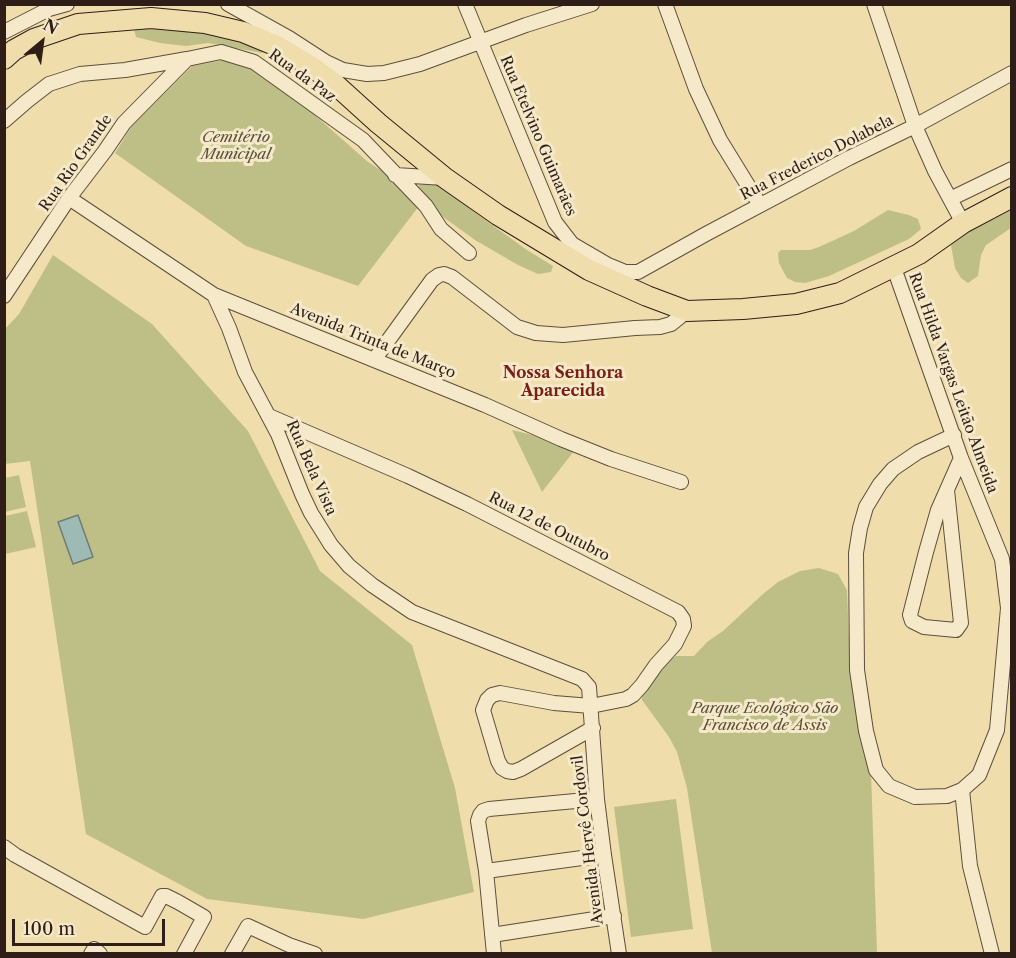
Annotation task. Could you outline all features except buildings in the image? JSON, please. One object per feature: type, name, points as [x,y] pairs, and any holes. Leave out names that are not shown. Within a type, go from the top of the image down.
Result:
[{"type":"highway","points":[[4,59],[14,50],[34,39],[78,24],[151,18],[205,23],[283,42],[445,178],[498,215],[589,270],[687,311],[796,304],[840,293],[919,254],[963,223],[1011,196]]},
{"type":"street","points":[[4,32],[49,9],[67,4]]},
{"type":"street","points":[[228,4],[283,42],[343,70],[367,74],[410,66],[592,4]]},
{"type":"street","name":"Rua Etelvino Guimarães","points":[[465,4],[555,222],[572,244],[608,265],[625,272],[638,272]]},
{"type":"street","points":[[665,4],[696,89],[720,140],[760,205]]},
{"type":"street","points":[[874,4],[915,126],[935,171],[963,223]]},
{"type":"street","name":"Rua da Paz","points":[[4,121],[50,84],[80,74],[125,70],[221,52],[254,62],[363,140],[426,206],[441,229],[469,253]]},
{"type":"street","name":"Rua Rio Grande","points":[[4,296],[69,198],[124,123],[187,59]]},
{"type":"street","name":"Rua Frederico Dolabela","points":[[638,272],[1011,73]]},
{"type":"street","points":[[363,140],[378,123]]},
{"type":"street","points":[[950,199],[1011,169]]},
{"type":"street","points":[[395,175],[445,178]]},
{"type":"street","name":"Avenida Trinta de Março","points":[[69,198],[214,295],[485,405],[561,440],[681,482]]},
{"type":"street","name":"Rua Hilda Vargas Leitão Almeida","points":[[894,268],[961,458],[1002,559],[1010,610],[997,730],[979,775],[962,790]]},
{"type":"street","points":[[374,360],[432,280],[444,274],[460,282],[517,327],[536,333],[563,335],[660,327],[671,324],[687,311]]},
{"type":"street","name":"Rua Bela Vista","points":[[214,295],[245,372],[278,434],[311,513],[331,546],[349,566],[412,612],[582,679],[589,687]]},
{"type":"street","name":"Rua 12 de Outubro","points":[[269,416],[428,485],[678,612],[683,619],[684,627],[675,644],[633,695],[626,699],[591,706],[554,703],[500,693],[492,695],[483,710],[498,761],[502,768],[513,772],[593,728]]},
{"type":"street","points":[[954,435],[918,452],[893,469],[879,484],[866,507],[856,553],[857,670],[866,731],[876,770],[882,778],[889,786],[915,796],[946,796],[962,790],[970,866],[992,954]]},
{"type":"street","points":[[947,490],[961,623],[956,630],[924,627],[912,621],[910,615],[938,510],[961,458]]},
{"type":"street","name":"Avenida Hervê Cordovil","points":[[589,687],[597,799],[619,954]]},
{"type":"street","points":[[494,954],[486,871],[478,821],[480,815],[489,809],[597,799]]},
{"type":"street","points":[[4,866],[10,851],[145,927],[162,896],[166,896],[204,917],[184,954]]},
{"type":"street","points":[[486,871],[604,855]]},
{"type":"street","points":[[492,934],[614,916]]},
{"type":"street","points":[[232,954],[248,926],[287,949],[315,954]]},
{"type":"street","points":[[91,954],[94,949],[100,954]]},
{"type":"green space","points":[[138,25],[202,28],[265,48],[262,53],[208,43],[186,46],[160,43],[136,37],[134,29]]},
{"type":"green space","name":"Cemitério Municipal","points":[[224,60],[256,69],[284,88],[368,162],[390,176],[419,206],[358,286],[246,246],[115,153],[132,126],[192,66]]},
{"type":"green space","points":[[437,182],[481,217],[553,266],[551,272],[538,274],[518,265],[475,240],[439,214],[417,191],[419,185]]},
{"type":"green space","points":[[1011,202],[1011,228],[986,245],[981,255],[978,276],[968,283],[961,278],[955,268],[951,245],[954,238]]},
{"type":"green space","points":[[888,210],[918,219],[921,229],[909,239],[829,276],[805,283],[787,278],[779,263],[778,253],[781,250],[810,250],[819,247],[854,231]]},
{"type":"green space","points":[[53,255],[152,324],[248,431],[320,571],[412,645],[455,788],[474,892],[363,919],[207,899],[86,834],[30,461],[5,464],[5,329],[19,314]]},
{"type":"green space","points":[[512,430],[578,446],[542,492]]},
{"type":"green space","points":[[19,475],[26,507],[5,512],[5,478]]},
{"type":"green space","points":[[27,511],[36,547],[5,554],[5,516]]},
{"type":"green space","name":"Parque Ecológico São Francisco de Assis","points":[[819,568],[838,574],[847,590],[850,668],[871,772],[877,953],[712,953],[687,788],[677,752],[642,700],[642,693],[671,659],[676,656],[694,656],[707,642],[723,631],[778,582],[800,571]]},
{"type":"green space","points":[[676,799],[693,929],[631,937],[614,807]]},
{"type":"water","points":[[78,515],[93,557],[73,564],[58,522]]},
{"type":"district","name":"Nossa Senhora Aparecida","points":[[563,382]]}]
